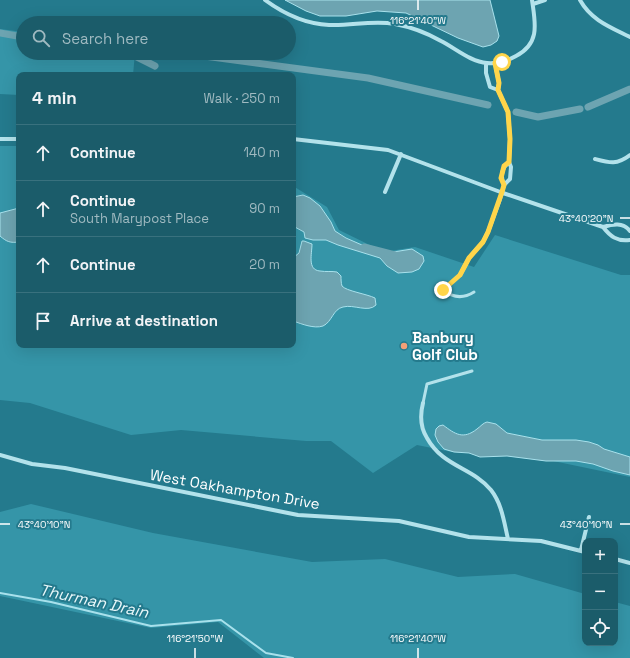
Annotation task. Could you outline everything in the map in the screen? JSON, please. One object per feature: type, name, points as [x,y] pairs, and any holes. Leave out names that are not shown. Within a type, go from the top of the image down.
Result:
[{"type":"street","points":[[265,0],[278,10],[291,16]]},
{"type":"street","points":[[296,17],[318,24],[330,25],[376,22],[407,27],[430,35],[472,58],[486,63],[495,63],[509,60],[522,53],[530,44],[535,35],[536,26],[533,2],[545,0]]},
{"type":"street","points":[[580,0],[584,7],[600,22],[630,37]]},
{"type":"street","points":[[486,63],[486,73],[490,87],[498,90]]},
{"type":"street","points":[[460,275],[469,258],[485,237],[504,185],[510,179],[511,167],[509,162],[510,139],[508,112],[498,90],[499,83],[495,63]]},
{"type":"street","points":[[0,138],[16,139]]},
{"type":"street","points":[[296,139],[377,148],[401,154],[502,192],[603,227],[609,234],[619,240],[630,240]]},
{"type":"street","points":[[385,192],[401,154]]},
{"type":"street","points":[[595,159],[612,163],[625,159],[630,155]]},
{"type":"street","points":[[504,185],[501,178],[504,166],[509,162]]},
{"type":"street","points":[[603,227],[613,224],[623,225],[630,231]]},
{"type":"street","points":[[423,403],[421,419],[422,428],[431,445],[444,458],[478,477],[492,491],[501,508],[508,539]]},
{"type":"street","name":"West Oakhampton Drive","points":[[0,455],[32,464],[65,468],[298,515],[399,521],[469,537],[541,541],[582,551]]},
{"type":"street","points":[[585,538],[589,517]]},
{"type":"street","points":[[618,560],[630,563]]},
{"type":"lane","points":[[460,275],[443,290],[450,295],[459,298],[474,292]]},
{"type":"lane","points":[[423,403],[427,384],[472,371]]},
{"type":"shaded area","points":[[285,0],[490,0],[499,36],[497,41],[491,45],[483,47],[458,38],[406,13],[377,11],[346,16],[320,16],[306,11]]},
{"type":"shaded area","points":[[0,29],[16,31],[16,60],[134,60],[133,72],[16,72],[16,95],[0,94]]},
{"type":"shaded area","points":[[0,146],[16,146],[16,348],[296,348],[296,188],[327,207],[339,230],[384,252],[415,247],[474,267],[495,235],[621,275],[630,275],[630,477],[534,457],[452,452],[417,445],[373,473],[331,441],[306,441],[181,430],[131,435],[30,403],[0,400]]},
{"type":"shaded area","points":[[303,195],[310,198],[320,206],[331,222],[335,231],[346,238],[378,252],[387,253],[412,249],[423,256],[424,261],[419,269],[412,272],[398,273],[387,266],[380,258],[326,240],[313,240],[305,238],[304,232],[296,228],[296,196]]},
{"type":"shaded area","points":[[16,209],[16,242],[9,242],[0,236],[0,213]]},
{"type":"shaded area","points":[[302,241],[312,244],[311,261],[313,268],[320,271],[337,272],[341,276],[342,286],[344,288],[375,298],[376,305],[369,308],[347,306],[340,308],[329,322],[319,327],[308,326],[296,322],[296,256],[299,253]]},
{"type":"shaded area","points":[[487,422],[496,424],[507,433],[542,440],[576,440],[598,445],[604,449],[630,457],[630,475],[593,464],[576,461],[546,461],[507,456],[480,457],[469,453],[454,452],[444,449],[438,442],[435,435],[436,429],[443,425],[455,433],[463,435],[472,432]]},
{"type":"shaded area","points":[[31,504],[153,533],[312,562],[385,559],[458,577],[515,574],[582,593],[582,646],[618,646],[618,603],[630,606],[630,658],[264,658],[218,622],[151,628],[0,596],[0,512]]},
{"type":"waterway","points":[[0,33],[16,36]]},
{"type":"waterway","points":[[143,60],[155,66]]},
{"type":"waterway","points":[[234,60],[368,78],[488,105]]},
{"type":"waterway","points":[[588,107],[630,89]]},
{"type":"waterway","points":[[516,112],[538,117],[580,109]]},
{"type":"waterway","points":[[364,247],[395,255]]},
{"type":"waterway","name":"Thurman Drain","points":[[0,593],[51,602],[151,626],[221,620],[266,653],[293,658]]},
{"type":"place","name":"Banbury Golf Club","points":[[404,346]]},
{"type":"route","points":[[443,290],[460,275],[469,258],[483,242],[488,232],[504,185],[501,178],[504,166],[509,162],[510,139],[508,112],[498,90],[499,83],[495,63],[502,62]]}]
